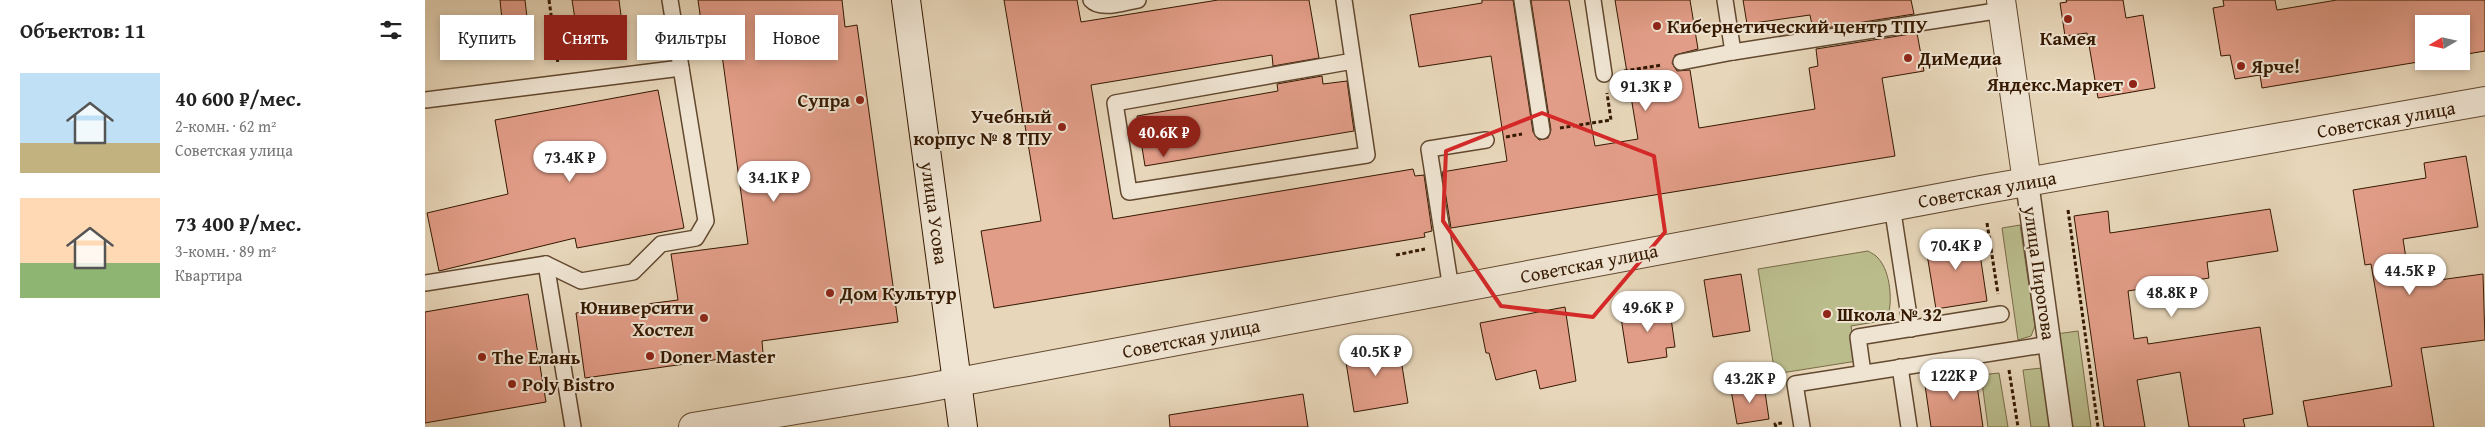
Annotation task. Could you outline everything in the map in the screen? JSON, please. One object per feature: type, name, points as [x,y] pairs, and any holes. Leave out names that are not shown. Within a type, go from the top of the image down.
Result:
[{"type":"street","name":"улица Усова","points":[[906,0],[963,427]]},
{"type":"street","name":"улица Пирогова","points":[[2001,5],[2061,427]]},
{"type":"street","name":"Советская улица","points":[[693,427],[958,382],[1892,206],[2485,101]]},
{"type":"lane","points":[[425,283],[545,264],[581,280],[633,272],[661,244],[696,238],[706,221],[670,0]]},
{"type":"lane","points":[[1091,0],[1095,4],[1102,6],[1138,0]]},
{"type":"lane","points":[[1343,0],[1353,61],[1367,155],[1129,192],[1115,103],[1353,61]]},
{"type":"lane","points":[[1522,0],[1542,131]]},
{"type":"lane","points":[[1593,0],[1604,74]]},
{"type":"lane","points":[[1725,0],[1733,52]]},
{"type":"lane","points":[[1681,62],[2001,5]]},
{"type":"lane","points":[[425,100],[681,68]]},
{"type":"lane","points":[[1451,289],[1429,149],[1486,140]]},
{"type":"lane","points":[[1892,206],[1911,329]]},
{"type":"lane","points":[[545,264],[573,427]]},
{"type":"lane","points":[[1863,373],[1857,337],[2001,314]]},
{"type":"lane","points":[[1802,427],[1795,384],[2050,344]]},
{"type":"lane","points":[[1901,367],[1909,427]]},
{"type":"path","points":[[549,0],[561,83]]},
{"type":"path","points":[[1486,140],[1611,120],[1604,74],[1681,62]]},
{"type":"path","points":[[2068,210],[2098,427]]},
{"type":"path","points":[[1987,223],[2001,314]]},
{"type":"path","points":[[1396,255],[1425,249]]},
{"type":"path","points":[[2007,350],[2018,427]]},
{"type":"highlighted area","points":[[1542,113],[1654,156],[1665,232],[1593,317],[1501,306],[1443,221],[1446,151]]},
{"type":"green space","points":[[2020,225],[2035,326],[2031,336],[2018,340],[2002,228]]},
{"type":"green space","points":[[1868,251],[1877,257],[1886,271],[1890,288],[1890,305],[1887,320],[1851,326],[1857,361],[1775,374],[1758,269]]},
{"type":"green space","points":[[2078,331],[2091,427],[2069,427],[2056,334]]},
{"type":"green space","points":[[2042,368],[2050,427],[2031,427],[2023,370]]},
{"type":"green space","points":[[1999,373],[2008,427],[1988,427],[1981,375]]},
{"type":"building","points":[[500,0],[525,0],[527,15],[502,15]]},
{"type":"building","points":[[572,0],[619,0],[621,15],[574,15]]},
{"type":"building","points":[[698,0],[842,0],[845,27],[857,25],[898,322],[762,341],[763,353],[585,378],[576,313],[678,300],[671,254],[748,244],[723,60],[745,60],[745,15],[700,15]]},
{"type":"building","name":"Учебный корпус № 8 ТПУ","points":[[1004,0],[1077,0],[1081,22],[1218,0],[1309,0],[1319,58],[1273,66],[1272,55],[1091,85],[1113,219],[1413,169],[1415,176],[1424,175],[1432,231],[1424,233],[1425,237],[994,308],[981,231],[1041,221]]},
{"type":"building","points":[[1482,0],[1513,0],[1533,132],[1539,140],[1548,138],[1551,130],[1531,0],[1569,0],[1595,146],[1638,139],[1615,0],[1690,0],[1698,49],[1675,55],[1672,63],[1677,71],[1690,70],[1699,128],[1815,109],[1809,68],[1818,66],[1816,49],[1917,33],[1924,71],[1882,78],[1895,156],[1451,228],[1442,172],[1507,161],[1491,56],[1419,67],[1410,15],[1482,3]]},
{"type":"building","points":[[1743,0],[1911,0],[1914,14],[1813,30],[1810,15],[1747,24]]},
{"type":"building","points":[[2066,0],[2123,0],[2126,18],[2143,15],[2155,88],[2098,98],[2087,33],[2065,36],[2060,3],[2067,2]]},
{"type":"building","points":[[2223,0],[2275,0],[2277,10],[2337,0],[2485,0],[2485,51],[2470,54],[2470,15],[2415,15],[2415,62],[2262,88],[2260,75],[2235,79],[2230,55],[2221,56],[2213,8],[2224,6]]},
{"type":"building","points":[[1322,76],[1323,84],[1347,81],[1354,131],[1145,166],[1137,116],[1278,91],[1277,84]]},
{"type":"building","points":[[658,90],[684,228],[577,248],[575,238],[439,271],[427,213],[508,194],[495,120]]},
{"type":"building","points":[[2466,156],[2478,227],[2403,239],[2410,284],[2483,274],[2485,340],[2421,348],[2434,427],[2308,427],[2303,401],[2392,386],[2371,264],[2365,265],[2353,190],[2426,178],[2424,163]]},
{"type":"building","points":[[2270,209],[2278,251],[2207,262],[2209,278],[2128,291],[2134,339],[2147,337],[2148,344],[2260,327],[2273,414],[2243,419],[2245,427],[2189,427],[2180,372],[2137,380],[2145,427],[2104,427],[2074,216],[2108,211],[2110,233]]},
{"type":"building","points":[[1977,234],[1987,301],[1936,309],[1925,242]]},
{"type":"building","points":[[1741,274],[1750,331],[1713,337],[1704,280]]},
{"type":"building","name":"The Елань","points":[[528,294],[546,402],[425,423],[425,312]]},
{"type":"building","points":[[1669,304],[1675,347],[1666,348],[1667,357],[1628,363],[1620,311]]},
{"type":"building","points":[[1565,307],[1576,381],[1540,389],[1536,370],[1496,380],[1489,353],[1486,353],[1480,323]]},
{"type":"building","points":[[1398,341],[1408,403],[1354,412],[1344,350]]},
{"type":"building","points":[[1975,371],[1983,427],[1931,427],[1924,378]]},
{"type":"building","points":[[1764,385],[1769,419],[1737,424],[1731,390]]},
{"type":"building","points":[[1303,394],[1308,427],[1170,427],[1169,415]]},
{"type":"place","name":"Камея","points":[[2068,19]]},
{"type":"place","name":"Кибернетический центр ТПУ","points":[[1657,26]]},
{"type":"place","name":"ДиМедиа","points":[[1908,58]]},
{"type":"place","name":"Ярче!","points":[[2241,66]]},
{"type":"place","name":"Яндекс.Маркет","points":[[2133,84]]},
{"type":"place","name":"Супра","points":[[860,100]]},
{"type":"place","name":"Учебный корпус № 8 ТПУ","points":[[1062,127]]},
{"type":"place","name":"Дом Культур","points":[[830,293]]},
{"type":"place","name":"Школа № 32","points":[[1827,314]]},
{"type":"place","name":"Юниверсити Хостел","points":[[704,318]]},
{"type":"place","name":"Doner Master","points":[[650,356]]},
{"type":"place","name":"The Елань","points":[[482,357]]},
{"type":"place","name":"Poly Bistro","points":[[512,384]]}]
